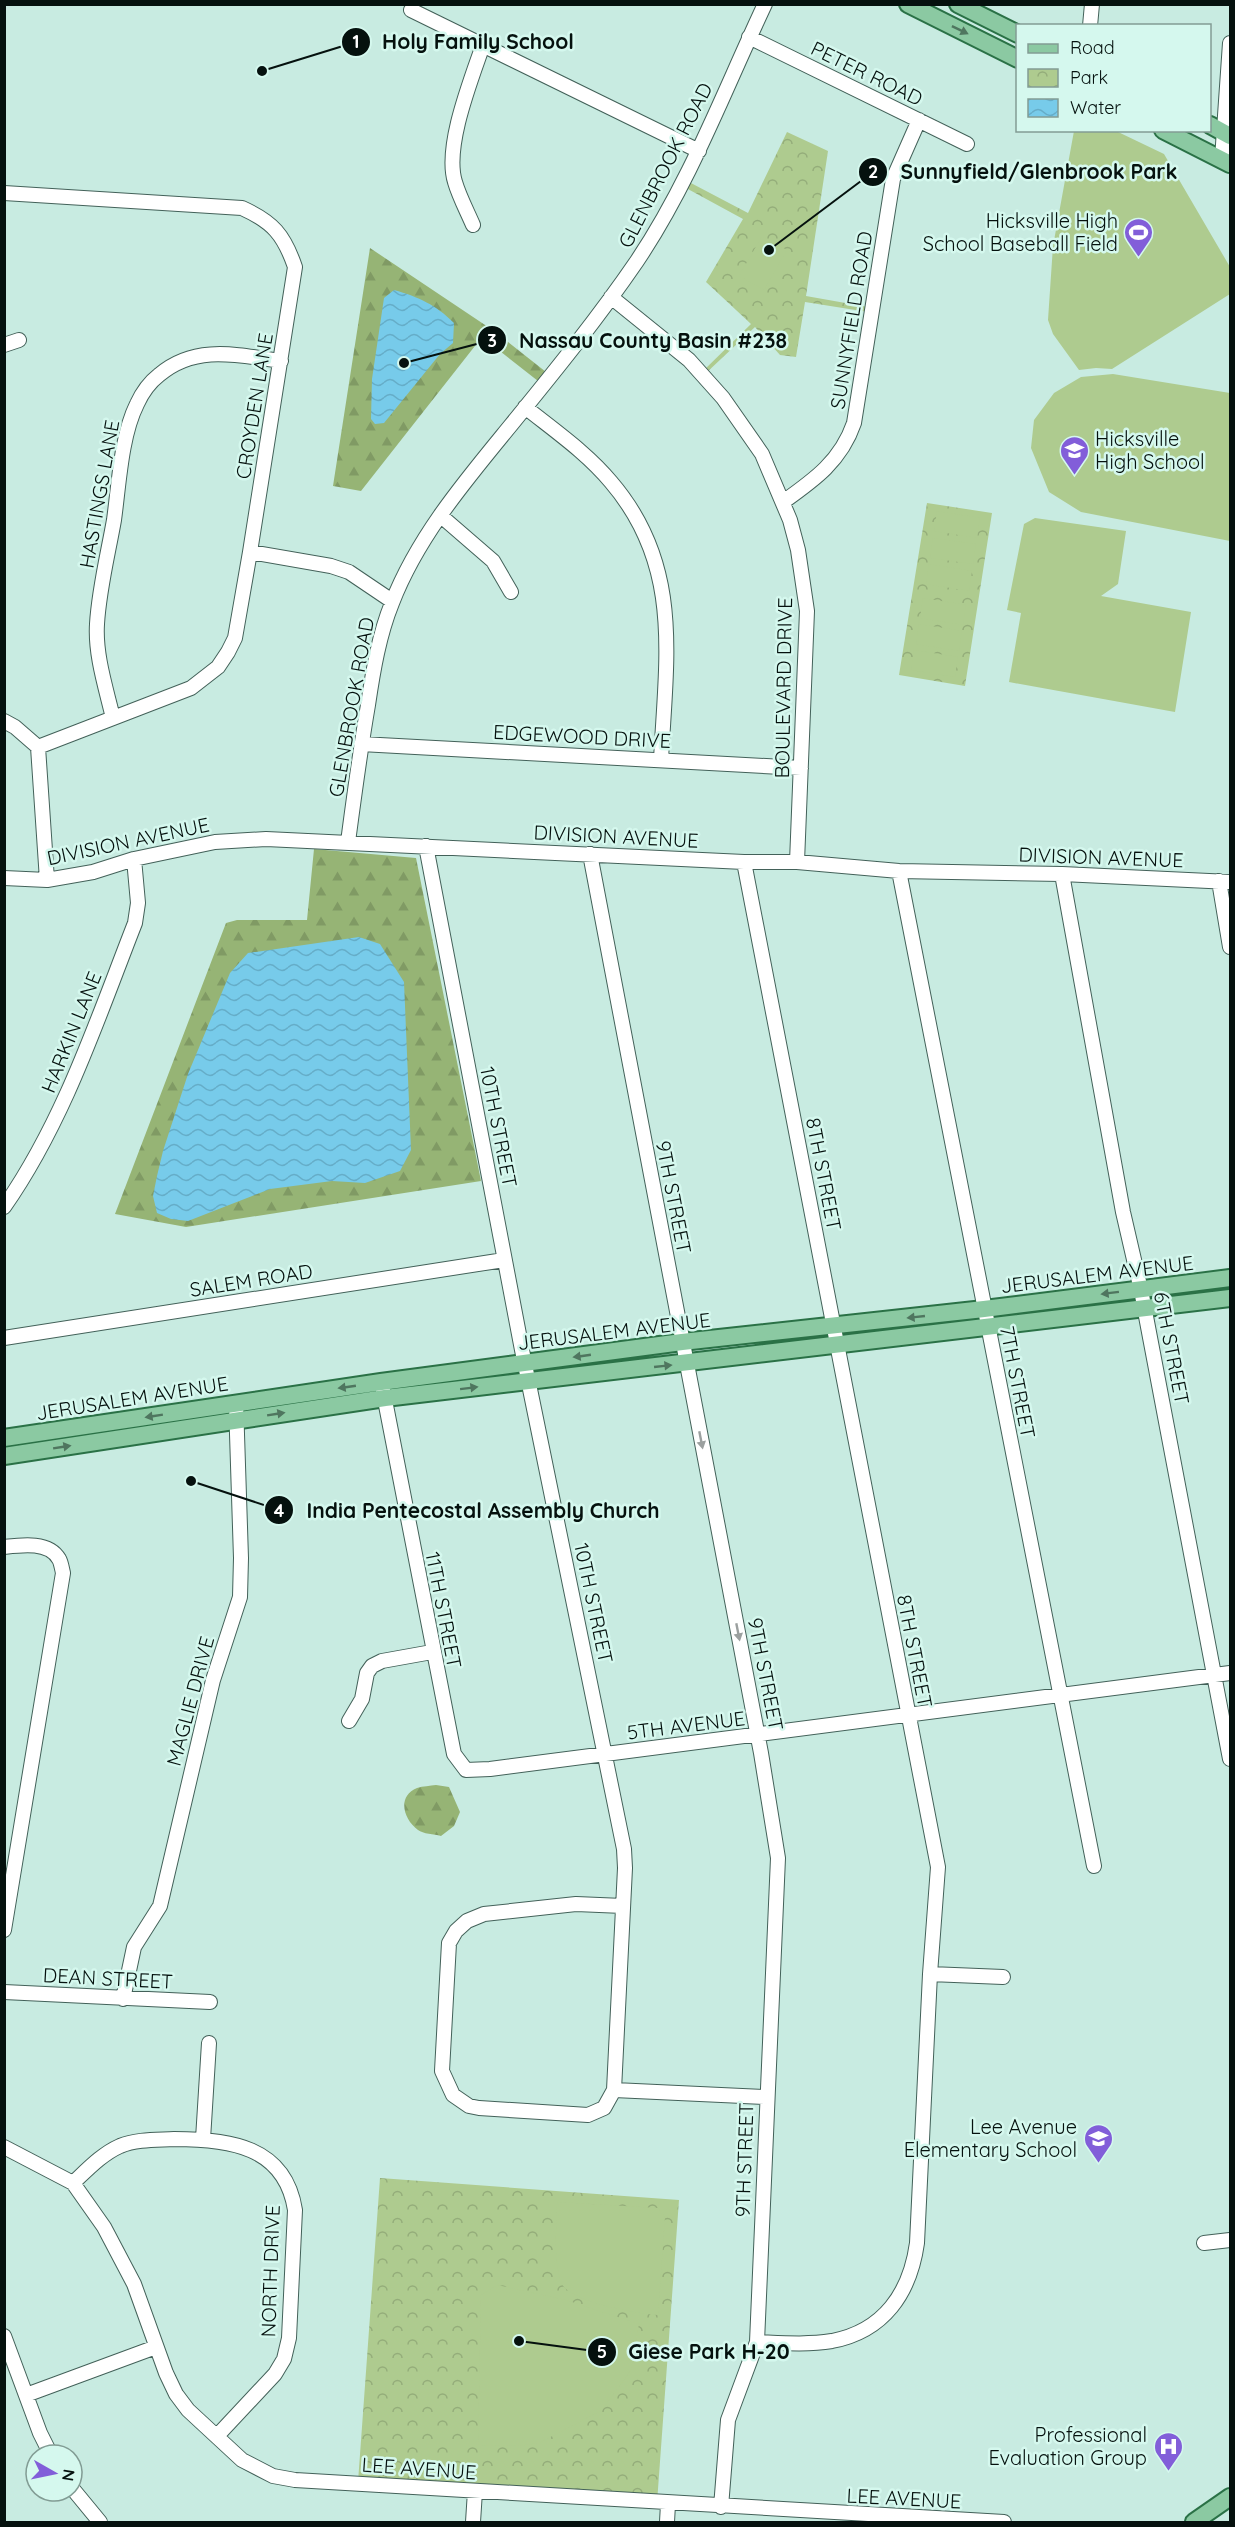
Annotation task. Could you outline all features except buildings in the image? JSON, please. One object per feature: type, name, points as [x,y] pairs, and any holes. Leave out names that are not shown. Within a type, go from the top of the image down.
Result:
[{"type":"main road","points":[[908,4],[1016,58]]},
{"type":"main road","points":[[958,4],[1016,33]]},
{"type":"main road","points":[[1167,132],[1226,161]]},
{"type":"main road","name":"JERUSALEM AVENUE","points":[[4,1456],[237,1412],[383,1390],[525,1364],[682,1342],[984,1309],[1230,1278]]},
{"type":"main road","name":"JERUSALEM AVENUE","points":[[383,1390],[528,1381],[686,1364],[1230,1298]]},
{"type":"main road","name":"JERUSALEM AVENUE","points":[[4,1438],[237,1412]]},
{"type":"main road","points":[[1194,2523],[1230,2497]]},
{"type":"street","name":"GLENBROOK ROAD","points":[[348,842],[361,744],[376,657],[392,601],[419,546],[458,489],[611,297],[664,217],[699,151],[765,4]]},
{"type":"street","points":[[1090,24],[1092,4]]},
{"type":"street","points":[[411,10],[699,151]]},
{"type":"street","name":"PETER ROAD","points":[[749,37],[967,144]]},
{"type":"street","points":[[1226,161],[1221,131],[1230,43]]},
{"type":"street","points":[[473,225],[455,181],[454,152],[462,109],[483,45]]},
{"type":"street","name":"SUNNYFIELD ROAD","points":[[783,502],[829,467],[849,436],[855,412],[893,179],[919,120]]},
{"type":"street","name":"CROYDEN LANE","points":[[4,192],[226,205],[242,208],[268,222],[284,238],[295,267],[235,638],[218,666],[191,688],[38,747]]},
{"type":"street","name":"BOULEVARD DRIVE","points":[[611,297],[689,360],[723,398],[762,454],[783,502],[798,550],[807,611],[797,862]]},
{"type":"street","points":[[4,345],[19,340]]},
{"type":"street","name":"HASTINGS LANE","points":[[113,718],[100,661],[97,624],[127,435],[136,404],[159,374],[197,355],[224,352],[281,361]]},
{"type":"street","points":[[525,407],[581,452],[611,482],[633,513],[649,542],[663,588],[668,627],[661,760]]},
{"type":"street","points":[[441,516],[493,561],[511,592]]},
{"type":"street","points":[[250,552],[331,566],[349,572],[392,601]]},
{"type":"street","points":[[4,721],[15,727],[38,747],[47,880]]},
{"type":"street","name":"EDGEWOOD DRIVE","points":[[361,744],[801,768]]},
{"type":"street","name":"DIVISION AVENUE","points":[[4,878],[47,880],[93,872],[134,859],[215,842],[266,839],[744,862],[797,862],[898,871],[1062,874],[1225,882]]},
{"type":"street","name":"10TH STREET","points":[[426,846],[504,1260],[624,1849],[614,2090]]},
{"type":"street","name":"9TH STREET","points":[[590,854],[758,1736],[778,1858],[757,2342],[728,2420],[722,2507]]},
{"type":"street","name":"HARKIN LANE","points":[[4,1207],[37,1156],[65,1101],[135,923],[138,903],[134,859]]},
{"type":"street","name":"8TH STREET","points":[[744,862],[938,1867],[930,1974],[917,2243],[909,2281],[889,2310],[860,2331],[833,2340],[807,2343],[757,2342]]},
{"type":"street","name":"7TH STREET","points":[[898,871],[1094,1866]]},
{"type":"street","name":"6TH STREET","points":[[1062,874],[1123,1212],[1141,1290],[1230,1759]]},
{"type":"street","points":[[1225,882],[1230,947]]},
{"type":"street","name":"SALEM ROAD","points":[[4,1338],[504,1260]]},
{"type":"street","name":"11TH STREET","points":[[383,1390],[432,1652],[454,1754],[466,1770]]},
{"type":"street","name":"MAGLIE DRIVE","points":[[123,1999],[134,1947],[160,1906],[213,1680],[240,1597],[237,1412]]},
{"type":"street","points":[[4,1547],[22,1545],[50,1550],[59,1558],[63,1573],[4,1930]]},
{"type":"street","points":[[349,1721],[362,1699],[367,1673],[372,1666],[382,1661],[432,1652]]},
{"type":"street","name":"5TH AVENUE","points":[[466,1770],[758,1736],[1230,1673]]},
{"type":"street","points":[[623,1906],[576,1904],[484,1914],[467,1921],[456,1931],[449,1943],[442,2071],[453,2095],[469,2106],[479,2109],[588,2115],[604,2108],[614,2090],[766,2097]]},
{"type":"street","points":[[930,1974],[1003,1977]]},
{"type":"street","name":"DEAN STREET","points":[[4,1992],[210,2002]]},
{"type":"street","points":[[203,2139],[209,2043]]},
{"type":"street","name":"NORTH DRIVE","points":[[73,2183],[99,2159],[121,2146],[146,2140],[203,2139],[241,2146],[266,2158],[285,2179],[293,2196],[295,2210],[289,2338],[284,2359],[275,2374],[217,2436]]},
{"type":"street","name":"LEE AVENUE","points":[[4,2147],[73,2183],[104,2227],[126,2265],[156,2348],[176,2394],[188,2410],[242,2460],[273,2476],[295,2480],[722,2507],[803,2517],[1004,2523]]},
{"type":"street","points":[[1204,2243],[1230,2240]]},
{"type":"street","points":[[4,2336],[45,2443]]},
{"type":"street","points":[[26,2395],[156,2348]]},
{"type":"street","points":[[473,2523],[475,2492]]},
{"type":"street","points":[[84,2503],[100,2523]]},
{"type":"street","points":[[667,2523],[668,2504]]},
{"type":"green space","points":[[787,132],[828,151],[806,296],[868,307],[868,312],[805,302],[796,357],[780,355],[755,327],[705,374],[702,372],[751,324],[706,282],[743,219],[686,188],[689,182],[748,213]]},
{"type":"green space","name":"Hicksville High School Baseball Field","points":[[1074,132],[1118,132],[1164,154],[1230,267],[1230,294],[1112,369],[1079,370],[1053,334],[1048,320],[1053,246]]},
{"type":"green space","points":[[762,236],[787,250],[764,290],[739,276]]},
{"type":"green space","points":[[370,248],[494,331],[546,372],[538,381],[482,337],[361,491],[333,486]]},
{"type":"green space","points":[[1113,374],[1230,393],[1230,541],[1081,512],[1049,492],[1031,448],[1034,420],[1054,393],[1081,377]]},
{"type":"green space","points":[[927,503],[992,513],[965,686],[899,675]]},
{"type":"green space","points":[[937,511],[980,518],[977,538],[934,531]]},
{"type":"green space","points":[[1035,518],[1126,531],[1118,584],[1101,596],[1191,612],[1175,712],[1009,682],[1021,613],[1007,610],[1024,524]]},
{"type":"green space","points":[[933,538],[976,544],[973,564],[930,558]]},
{"type":"green space","points":[[929,564],[972,571],[969,591],[926,584]]},
{"type":"green space","points":[[923,598],[966,605],[963,625],[920,618]]},
{"type":"green space","points":[[919,624],[962,631],[959,651],[916,644]]},
{"type":"green space","points":[[914,650],[958,657],[955,677],[911,670]]},
{"type":"green space","points":[[314,849],[416,858],[481,1181],[186,1227],[115,1214],[226,923],[237,920],[307,920]]},
{"type":"green space","points":[[436,1785],[449,1787],[460,1812],[454,1826],[441,1836],[418,1830],[409,1820],[404,1808],[407,1796],[411,1792],[419,1787]]},
{"type":"green space","points":[[380,2178],[679,2200],[657,2503],[358,2482]]},
{"type":"green space","points":[[558,2202],[658,2208],[665,2217],[658,2315],[606,2306],[578,2296],[562,2284],[557,2266],[556,2247]]},
{"type":"green space","points":[[497,2285],[566,2300],[639,2324],[631,2370],[602,2410],[539,2443],[518,2446],[478,2445],[481,2295]]},
{"type":"water","points":[[394,290],[427,302],[441,311],[454,323],[453,343],[440,354],[384,423],[375,424],[371,419],[372,379],[384,298]]},
{"type":"water","points":[[359,937],[380,944],[404,982],[411,1150],[400,1171],[365,1183],[332,1181],[270,1189],[188,1221],[171,1219],[157,1213],[153,1196],[163,1151],[188,1074],[230,973],[248,953]]},
{"type":"place","name":"Holy Family School","points":[[262,71]]},
{"type":"place","name":"Sunnyfield/Glenbrook Park","points":[[769,250]]},
{"type":"place","name":"Hicksville High School Baseball Field","points":[[1139,258]]},
{"type":"place","name":"Nassau County Basin #238","points":[[404,363]]},
{"type":"place","name":"Hicksville High School","points":[[1074,476]]},
{"type":"place","name":"India Pentecostal Assembly Church","points":[[191,1481]]},
{"type":"place","name":"Lee Avenue Elementary School","points":[[1098,2164]]},
{"type":"place","name":"Giese Park H-20","points":[[519,2341]]},
{"type":"place","name":"Professional Evaluation Group","points":[[1168,2472]]}]
